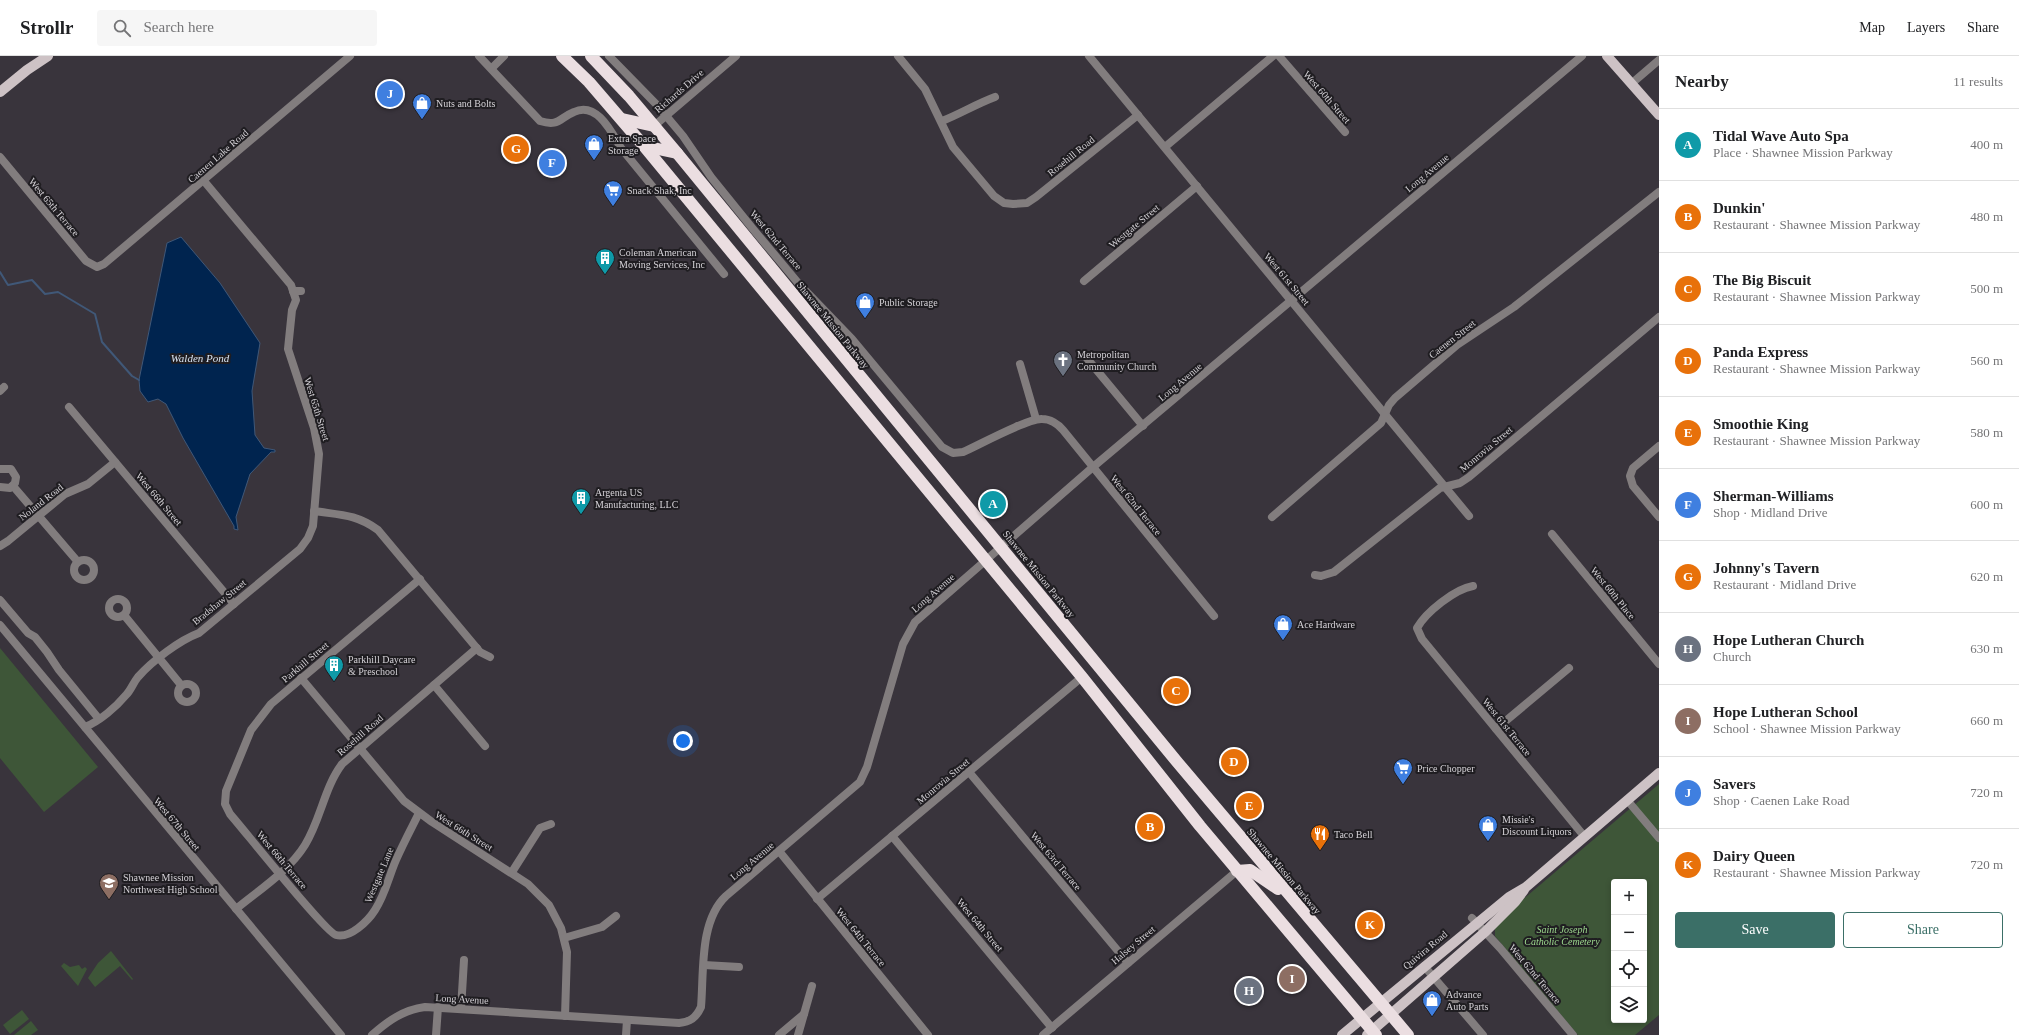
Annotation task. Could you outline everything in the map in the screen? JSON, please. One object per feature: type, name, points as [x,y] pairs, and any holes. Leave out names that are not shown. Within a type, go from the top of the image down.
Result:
[{"type":"highway","points":[[562,56],[622,119],[1082,677],[1237,871],[1362,1019],[1372,1034]]},
{"type":"highway","name":"Shawnee Mission Parkway","points":[[590,56],[677,153],[860,378],[1002,547],[1178,763],[1408,1035]]},
{"type":"highway","points":[[622,119],[654,126]]},
{"type":"highway","points":[[644,146],[677,153]]},
{"type":"highway","points":[[831,372],[848,379],[860,378]]},
{"type":"highway","points":[[847,392],[865,396],[881,403]]},
{"type":"highway","points":[[1237,871],[1250,870],[1290,897]]},
{"type":"main road","points":[[27,70],[39,56]]},
{"type":"main road","points":[[0,92],[27,70],[48,56]]},
{"type":"main road","points":[[1607,56],[1659,114]]},
{"type":"main road","name":"Quivira Road","points":[[1342,1035],[1424,966],[1478,925],[1509,896],[1526,887],[1659,773]]},
{"type":"main road","name":"Quivira Road","points":[[1372,1034],[1391,1015],[1434,978],[1478,925]]},
{"type":"street","name":"Caenen Lake Road","points":[[96,267],[104,264],[204,181],[350,56]]},
{"type":"street","points":[[479,56],[492,68],[540,121],[554,124],[562,121],[574,112],[583,110],[597,114],[608,127],[621,148],[724,274]]},
{"type":"street","points":[[492,68],[504,56]]},
{"type":"street","name":"West 62nd Terrace","points":[[609,56],[666,116],[683,136],[725,195],[799,284],[852,339],[942,447],[953,453],[963,452],[1036,419],[1043,418],[1058,425],[1214,616]]},
{"type":"street","name":"Richards Drive","points":[[654,126],[736,56]]},
{"type":"street","name":"West 61st Street","points":[[1089,56],[1469,516]]},
{"type":"street","points":[[1165,147],[1273,56]]},
{"type":"street","name":"West 60th Street","points":[[1278,56],[1345,132]]},
{"type":"street","name":"Long Avenue","points":[[372,1035],[393,1018],[417,1008],[461,1009],[679,1023],[692,1020],[698,1014],[701,1007],[707,931],[712,914],[726,896],[860,782],[867,767],[901,652],[909,632],[923,615],[1093,467],[1582,56]]},
{"type":"street","points":[[902,58],[926,89],[942,121],[964,113],[976,104],[995,97]]},
{"type":"street","points":[[1631,84],[1659,60]]},
{"type":"street","name":"Rosehill Road","points":[[942,121],[944,131],[953,146],[994,196],[1004,203],[1013,204],[1027,203],[1036,198],[1138,115]]},
{"type":"street","name":"West 65th Terrace","points":[[0,157],[86,261],[96,267]]},
{"type":"street","name":"West 65th Street","points":[[204,181],[297,291],[296,300],[292,310],[288,341],[291,359],[318,445],[314,511]]},
{"type":"street","name":"Westgate Street","points":[[1084,281],[1197,186]]},
{"type":"street","name":"Caenen Street","points":[[1272,517],[1381,423],[1389,405],[1395,398],[1457,345],[1514,307],[1659,192]]},
{"type":"street","name":"Monrovia Street","points":[[1315,575],[1321,576],[1334,572],[1385,534],[1440,488],[1447,488],[1460,483],[1469,477],[1659,317]]},
{"type":"street","points":[[1085,356],[1143,426]]},
{"type":"street","points":[[1020,364],[1036,419]]},
{"type":"street","name":"West 66th Street","points":[[69,407],[234,604]]},
{"type":"street","points":[[1659,446],[1634,468],[1630,476],[1633,486],[1659,517]]},
{"type":"street","name":"Noland Road","points":[[0,546],[65,494],[88,484],[115,462]]},
{"type":"street","points":[[0,469],[7,468],[13,471],[16,477],[13,486],[7,489],[0,487]]},
{"type":"street","points":[[13,486],[78,562]]},
{"type":"street","points":[[314,511],[355,517],[365,520],[378,530],[477,648],[490,657]]},
{"type":"street","name":"Bradshaw Street","points":[[85,727],[99,719],[126,695],[137,678],[182,639],[199,633],[300,549],[308,538],[312,526],[314,511]]},
{"type":"street","name":"West 60th Place","points":[[1552,534],[1659,664]]},
{"type":"street","name":"Parkhill Street","points":[[230,782],[246,740],[260,716],[271,704],[420,579]]},
{"type":"street","name":"West 61st Terrace","points":[[1473,586],[1458,590],[1422,619],[1418,628],[1422,639],[1584,836]]},
{"type":"street","points":[[0,600],[28,633],[35,637],[47,652],[58,670],[99,719]]},
{"type":"street","points":[[124,615],[181,686]]},
{"type":"street","name":"West 67th Street","points":[[0,625],[341,1035]]},
{"type":"street","name":"Rosehill Road","points":[[236,909],[296,858],[305,846],[334,775],[342,764],[359,747],[477,648]]},
{"type":"street","points":[[1496,729],[1569,668]]},
{"type":"street","name":"Monrovia Street","points":[[817,899],[1082,677]]},
{"type":"street","name":"West 66th Street","points":[[301,678],[404,801],[420,814],[512,872],[528,884],[549,906],[556,916],[564,938],[568,959],[565,1016]]},
{"type":"street","points":[[434,685],[485,746]]},
{"type":"street","name":"West 63rd Terrace","points":[[969,772],[1128,963]]},
{"type":"street","name":"West 66th Terrace","points":[[230,782],[226,791],[226,800],[229,812],[331,933],[337,936],[346,935]]},
{"type":"street","points":[[1627,800],[1659,838]]},
{"type":"street","name":"Westgate Lane","points":[[346,935],[366,920],[380,902],[404,840],[420,814]]},
{"type":"street","points":[[512,872],[540,828],[551,824]]},
{"type":"street","name":"West 64th Street","points":[[892,836],[1052,1028]]},
{"type":"street","name":"West 64th Terrace","points":[[779,851],[928,1035]]},
{"type":"street","name":"Halsey Street","points":[[1043,1035],[1237,871]]},
{"type":"street","points":[[564,938],[602,927],[616,916]]},
{"type":"street","name":"West 62nd Terrace","points":[[1478,925],[1573,1035]]},
{"type":"street","points":[[461,1009],[464,960]]},
{"type":"street","points":[[704,965],[739,967]]},
{"type":"street","points":[[1424,966],[1483,1035]]},
{"type":"street","points":[[798,1035],[812,986]]},
{"type":"street","points":[[436,1035],[438,1008]]},
{"type":"street","points":[[779,1035],[804,1014]]},
{"type":"street","points":[[626,1035],[627,1020]]},
{"type":"green space","points":[[0,648],[98,767],[44,812],[0,758]]},
{"type":"green space","name":"Saint Joseph Catholic Cemetery","points":[[1659,784],[1659,1015],[1635,1035],[1578,1035],[1495,936],[1495,926],[1514,907]]},
{"type":"green space","points":[[111,951],[133,979],[132,980],[120,966],[95,987],[88,978],[98,963]]},
{"type":"green space","points":[[64,963],[70,967],[79,965],[82,969],[85,967],[87,969],[78,986],[61,966]]},
{"type":"green space","points":[[22,1010],[29,1019],[10,1034],[3,1025]]},
{"type":"green space","points":[[31,1021],[38,1030],[31,1035],[14,1035]]},
{"type":"water","name":"Walden Pond","points":[[181,237],[220,283],[260,343],[252,391],[255,435],[264,448],[275,450],[275,452],[271,452],[250,474],[236,517],[238,530],[234,529],[234,526],[183,438],[166,404],[158,399],[148,402],[140,391],[139,380],[167,243]]},
{"type":"waterway","points":[[0,272],[8,285],[32,280],[45,294],[58,292],[95,314],[102,342],[132,376],[139,380]]},
{"type":"place","name":"Savers","points":[[390,94]]},
{"type":"place","name":"Nuts and Bolts","points":[[422,120]]},
{"type":"place","name":"Johnny's Tavern","points":[[516,149]]},
{"type":"place","name":"Extra Space Storage","points":[[594,161]]},
{"type":"place","name":"Sherman-Williams","points":[[552,163]]},
{"type":"place","name":"Snack Shak, Inc","points":[[613,207]]},
{"type":"place","name":"Coleman American Moving Services, Inc","points":[[605,275]]},
{"type":"place","name":"Public Storage","points":[[865,319]]},
{"type":"place","name":"Metropolitan Community Church","points":[[1063,377]]},
{"type":"place","name":"Tidal Wave Auto Spa","points":[[993,504]]},
{"type":"place","name":"Argenta US Manufacturing, LLC","points":[[581,515]]},
{"type":"place","name":"Ace Hardware","points":[[1283,641]]},
{"type":"place","name":"Parkhill Daycare & Preschool","points":[[334,682]]},
{"type":"place","name":"The Big Biscuit","points":[[1176,691]]},
{"type":"place","name":"Panda Express","points":[[1234,762]]},
{"type":"place","name":"Price Chopper","points":[[1403,785]]},
{"type":"place","name":"Smoothie King","points":[[1249,806]]},
{"type":"place","name":"Dunkin'","points":[[1150,827]]},
{"type":"place","name":"Missie's Discount Liquors","points":[[1488,842]]},
{"type":"place","name":"Taco Bell","points":[[1320,851]]},
{"type":"place","name":"Shawnee Mission Northwest High School","points":[[109,900]]},
{"type":"place","name":"Dairy Queen","points":[[1370,925]]},
{"type":"place","name":"Hope Lutheran School","points":[[1292,979]]},
{"type":"place","name":"Hope Lutheran Church","points":[[1249,991]]},
{"type":"place","name":"Advance Auto Parts","points":[[1432,1017]]}]
